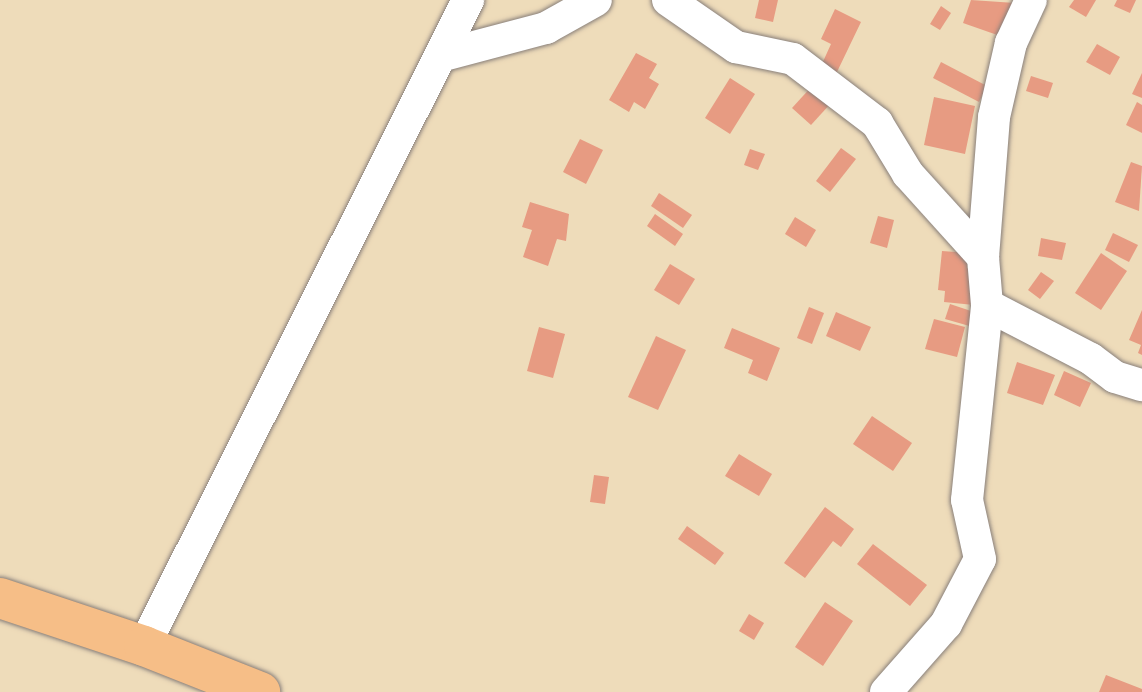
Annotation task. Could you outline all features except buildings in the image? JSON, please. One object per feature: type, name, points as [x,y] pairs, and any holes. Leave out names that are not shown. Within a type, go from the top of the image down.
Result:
[{"type":"main road","points":[[0,598],[144,646],[260,692]]},
{"type":"street","points":[[144,646],[468,0]]},
{"type":"street","points":[[440,56],[546,28],[596,0]]},
{"type":"street","points":[[668,0],[736,47],[793,59],[877,123],[908,174],[983,257]]},
{"type":"street","points":[[886,692],[946,624],[980,559],[967,500],[987,305],[983,257],[994,117],[1011,43],[1031,0]]},
{"type":"street","points":[[987,305],[1091,359],[1115,377],[1142,385]]}]
